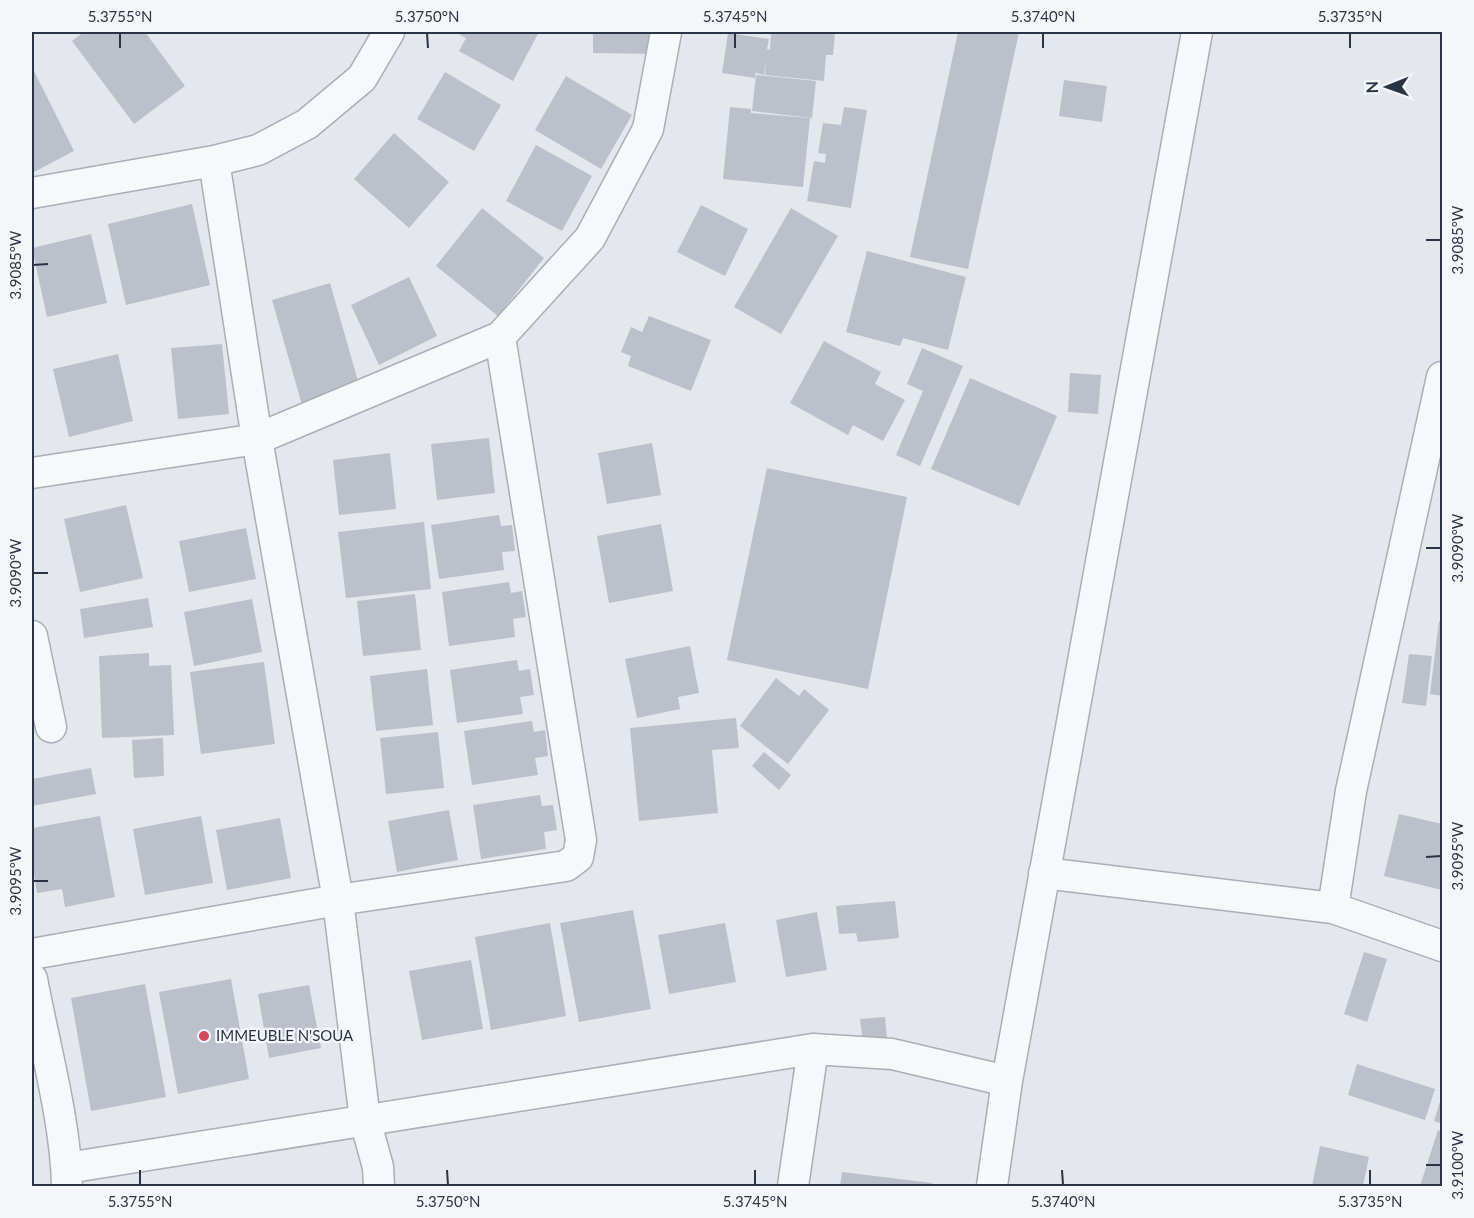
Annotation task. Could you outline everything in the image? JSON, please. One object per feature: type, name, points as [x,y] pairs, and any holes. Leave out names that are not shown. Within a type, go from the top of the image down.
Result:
[{"type":"street","points":[[32,193],[214,161],[258,150],[307,124],[362,78],[389,32]]},
{"type":"street","points":[[32,473],[257,440],[500,337],[590,238],[648,129],[666,32]]},
{"type":"street","points":[[992,1186],[1007,1081],[1197,32]]},
{"type":"street","points":[[214,161],[257,440],[338,900],[365,1120],[378,1167],[379,1186]]},
{"type":"street","points":[[32,954],[338,900],[566,866],[578,857],[581,840],[500,337]]},
{"type":"street","points":[[1333,908],[1351,791],[1443,377]]},
{"type":"street","points":[[32,636],[51,727]]},
{"type":"street","points":[[1044,873],[1333,908],[1443,946]]},
{"type":"street","points":[[32,979],[57,1104],[67,1177],[365,1120],[813,1049],[892,1054],[1007,1081]]},
{"type":"street","points":[[793,1186],[813,1049]]},
{"type":"building","points":[[84,32],[145,32],[185,86],[134,124],[72,41]]},
{"type":"building","points":[[455,32],[539,32],[513,81],[459,51],[466,38]]},
{"type":"building","points":[[593,32],[660,32],[660,54],[593,53]]},
{"type":"building","points":[[771,32],[835,32],[833,55],[826,55],[824,81],[765,75],[766,59],[764,75],[756,73],[756,70],[755,78],[722,73],[728,33],[769,39],[767,49],[770,50]]},
{"type":"building","points":[[958,32],[1019,32],[968,269],[910,257]]},
{"type":"building","points":[[32,67],[74,151],[32,173]]},
{"type":"building","points":[[445,72],[501,105],[474,151],[417,119]]},
{"type":"building","points":[[756,75],[816,81],[812,118],[752,111]]},
{"type":"building","points":[[566,76],[632,115],[601,169],[535,130]]},
{"type":"building","points":[[1064,80],[1107,86],[1102,122],[1059,116]]},
{"type":"building","points":[[730,107],[751,109],[751,113],[810,118],[803,187],[723,179]]},
{"type":"building","points":[[844,107],[867,110],[851,208],[807,201],[814,161],[825,163],[826,154],[818,153],[823,123],[841,125]]},
{"type":"building","points":[[394,133],[449,182],[409,228],[354,179]]},
{"type":"building","points":[[536,145],[592,176],[562,231],[506,201]]},
{"type":"building","points":[[192,204],[210,285],[126,305],[108,224]]},
{"type":"building","points":[[701,205],[748,229],[725,276],[677,252]]},
{"type":"building","points":[[482,208],[544,258],[498,316],[436,266]]},
{"type":"building","points":[[791,208],[838,236],[781,334],[734,307]]},
{"type":"building","points":[[91,234],[107,303],[47,317],[32,248]]},
{"type":"building","points":[[867,251],[966,277],[948,350],[903,338],[900,346],[846,332]]},
{"type":"building","points":[[409,277],[437,336],[379,365],[351,305]]},
{"type":"building","points":[[330,283],[362,395],[304,412],[272,300]]},
{"type":"building","points":[[649,316],[711,340],[691,391],[628,366],[631,356],[621,352],[631,327],[642,332]]},
{"type":"building","points":[[824,341],[881,372],[875,384],[905,400],[883,441],[853,425],[848,435],[790,403]]},
{"type":"building","points":[[222,344],[229,414],[178,419],[171,348]]},
{"type":"building","points":[[922,348],[963,366],[920,466],[896,455],[923,391],[907,384]]},
{"type":"building","points":[[118,354],[133,421],[69,437],[53,369]]},
{"type":"building","points":[[1070,373],[1101,375],[1098,414],[1068,412]]},
{"type":"building","points":[[970,378],[1057,416],[1019,506],[931,469]]},
{"type":"building","points":[[489,438],[495,493],[437,500],[431,444]]},
{"type":"building","points":[[652,443],[661,495],[607,504],[598,453]]},
{"type":"building","points":[[390,453],[396,509],[339,515],[333,460]]},
{"type":"building","points":[[767,468],[907,497],[868,689],[727,660]]},
{"type":"building","points":[[126,505],[143,578],[80,592],[64,519]]},
{"type":"building","points":[[499,515],[501,526],[512,525],[515,551],[502,552],[504,570],[439,579],[431,525]]},
{"type":"building","points":[[424,522],[431,589],[346,598],[338,532]]},
{"type":"building","points":[[661,524],[673,591],[609,603],[597,536]]},
{"type":"building","points":[[246,528],[256,579],[189,592],[179,541]]},
{"type":"building","points":[[509,582],[511,593],[522,591],[526,617],[513,619],[515,637],[449,646],[442,592]]},
{"type":"building","points":[[415,594],[421,650],[363,656],[357,601]]},
{"type":"building","points":[[148,598],[153,627],[84,638],[80,609]]},
{"type":"building","points":[[252,599],[262,652],[194,666],[184,612]]},
{"type":"building","points":[[1439,621],[1442,622],[1442,696],[1430,694]]},
{"type":"building","points":[[690,646],[699,693],[678,697],[680,709],[637,718],[625,659]]},
{"type":"building","points":[[149,653],[149,666],[171,665],[174,735],[102,738],[99,656]]},
{"type":"building","points":[[1409,654],[1432,656],[1426,706],[1402,703]]},
{"type":"building","points":[[517,660],[519,671],[530,669],[534,695],[520,697],[523,714],[457,723],[450,670]]},
{"type":"building","points":[[264,662],[275,744],[201,754],[190,672]]},
{"type":"building","points":[[427,669],[433,725],[376,731],[370,676]]},
{"type":"building","points":[[776,678],[799,696],[804,689],[829,710],[788,764],[740,726]]},
{"type":"building","points":[[736,718],[739,748],[712,750],[718,813],[639,821],[630,728]]},
{"type":"building","points":[[532,721],[534,732],[545,730],[548,756],[535,758],[538,775],[472,785],[464,731]]},
{"type":"building","points":[[438,732],[444,788],[386,794],[380,738]]},
{"type":"building","points":[[163,738],[164,776],[134,778],[132,740]]},
{"type":"building","points":[[764,752],[791,775],[779,790],[752,766]]},
{"type":"building","points":[[91,768],[96,794],[32,806],[32,779]]},
{"type":"building","points":[[540,795],[542,806],[553,805],[557,830],[544,832],[546,849],[481,859],[473,805]]},
{"type":"building","points":[[449,810],[458,860],[397,872],[388,821]]},
{"type":"building","points":[[1399,814],[1442,824],[1442,890],[1384,876]]},
{"type":"building","points":[[100,816],[115,897],[65,907],[62,889],[37,893],[32,862],[32,828]]},
{"type":"building","points":[[201,816],[213,883],[145,895],[133,829]]},
{"type":"building","points":[[280,818],[291,878],[227,890],[216,830]]},
{"type":"building","points":[[895,901],[899,938],[858,942],[856,933],[839,934],[836,906]]},
{"type":"building","points":[[633,910],[651,1009],[579,1022],[560,923]]},
{"type":"building","points":[[817,912],[827,970],[786,977],[776,920]]},
{"type":"building","points":[[550,923],[566,1016],[491,1030],[475,937]]},
{"type":"building","points":[[725,923],[736,982],[669,994],[658,935]]},
{"type":"building","points":[[1364,952],[1387,959],[1367,1022],[1344,1014]]},
{"type":"building","points":[[471,960],[483,1029],[422,1040],[409,971]]},
{"type":"building","name":"IMMEUBLE N'SOUA","points":[[231,979],[249,1079],[178,1094],[159,992]]},
{"type":"building","points":[[145,984],[166,1097],[91,1111],[71,998]]},
{"type":"building","points":[[309,985],[321,1048],[269,1058],[258,994]]},
{"type":"building","points":[[885,1017],[887,1039],[863,1042],[860,1019]]},
{"type":"building","points":[[1357,1064],[1435,1089],[1425,1120],[1348,1095]]},
{"type":"building","points":[[1442,1095],[1442,1124],[1434,1121]]},
{"type":"building","points":[[1438,1130],[1442,1132],[1442,1186],[1420,1186]]},
{"type":"building","points":[[1320,1146],[1369,1157],[1363,1186],[1312,1186]]},
{"type":"building","points":[[842,1172],[932,1183],[932,1186],[840,1186]]},
{"type":"place","name":"IMMEUBLE N'SOUA","points":[[204,1036]]}]
